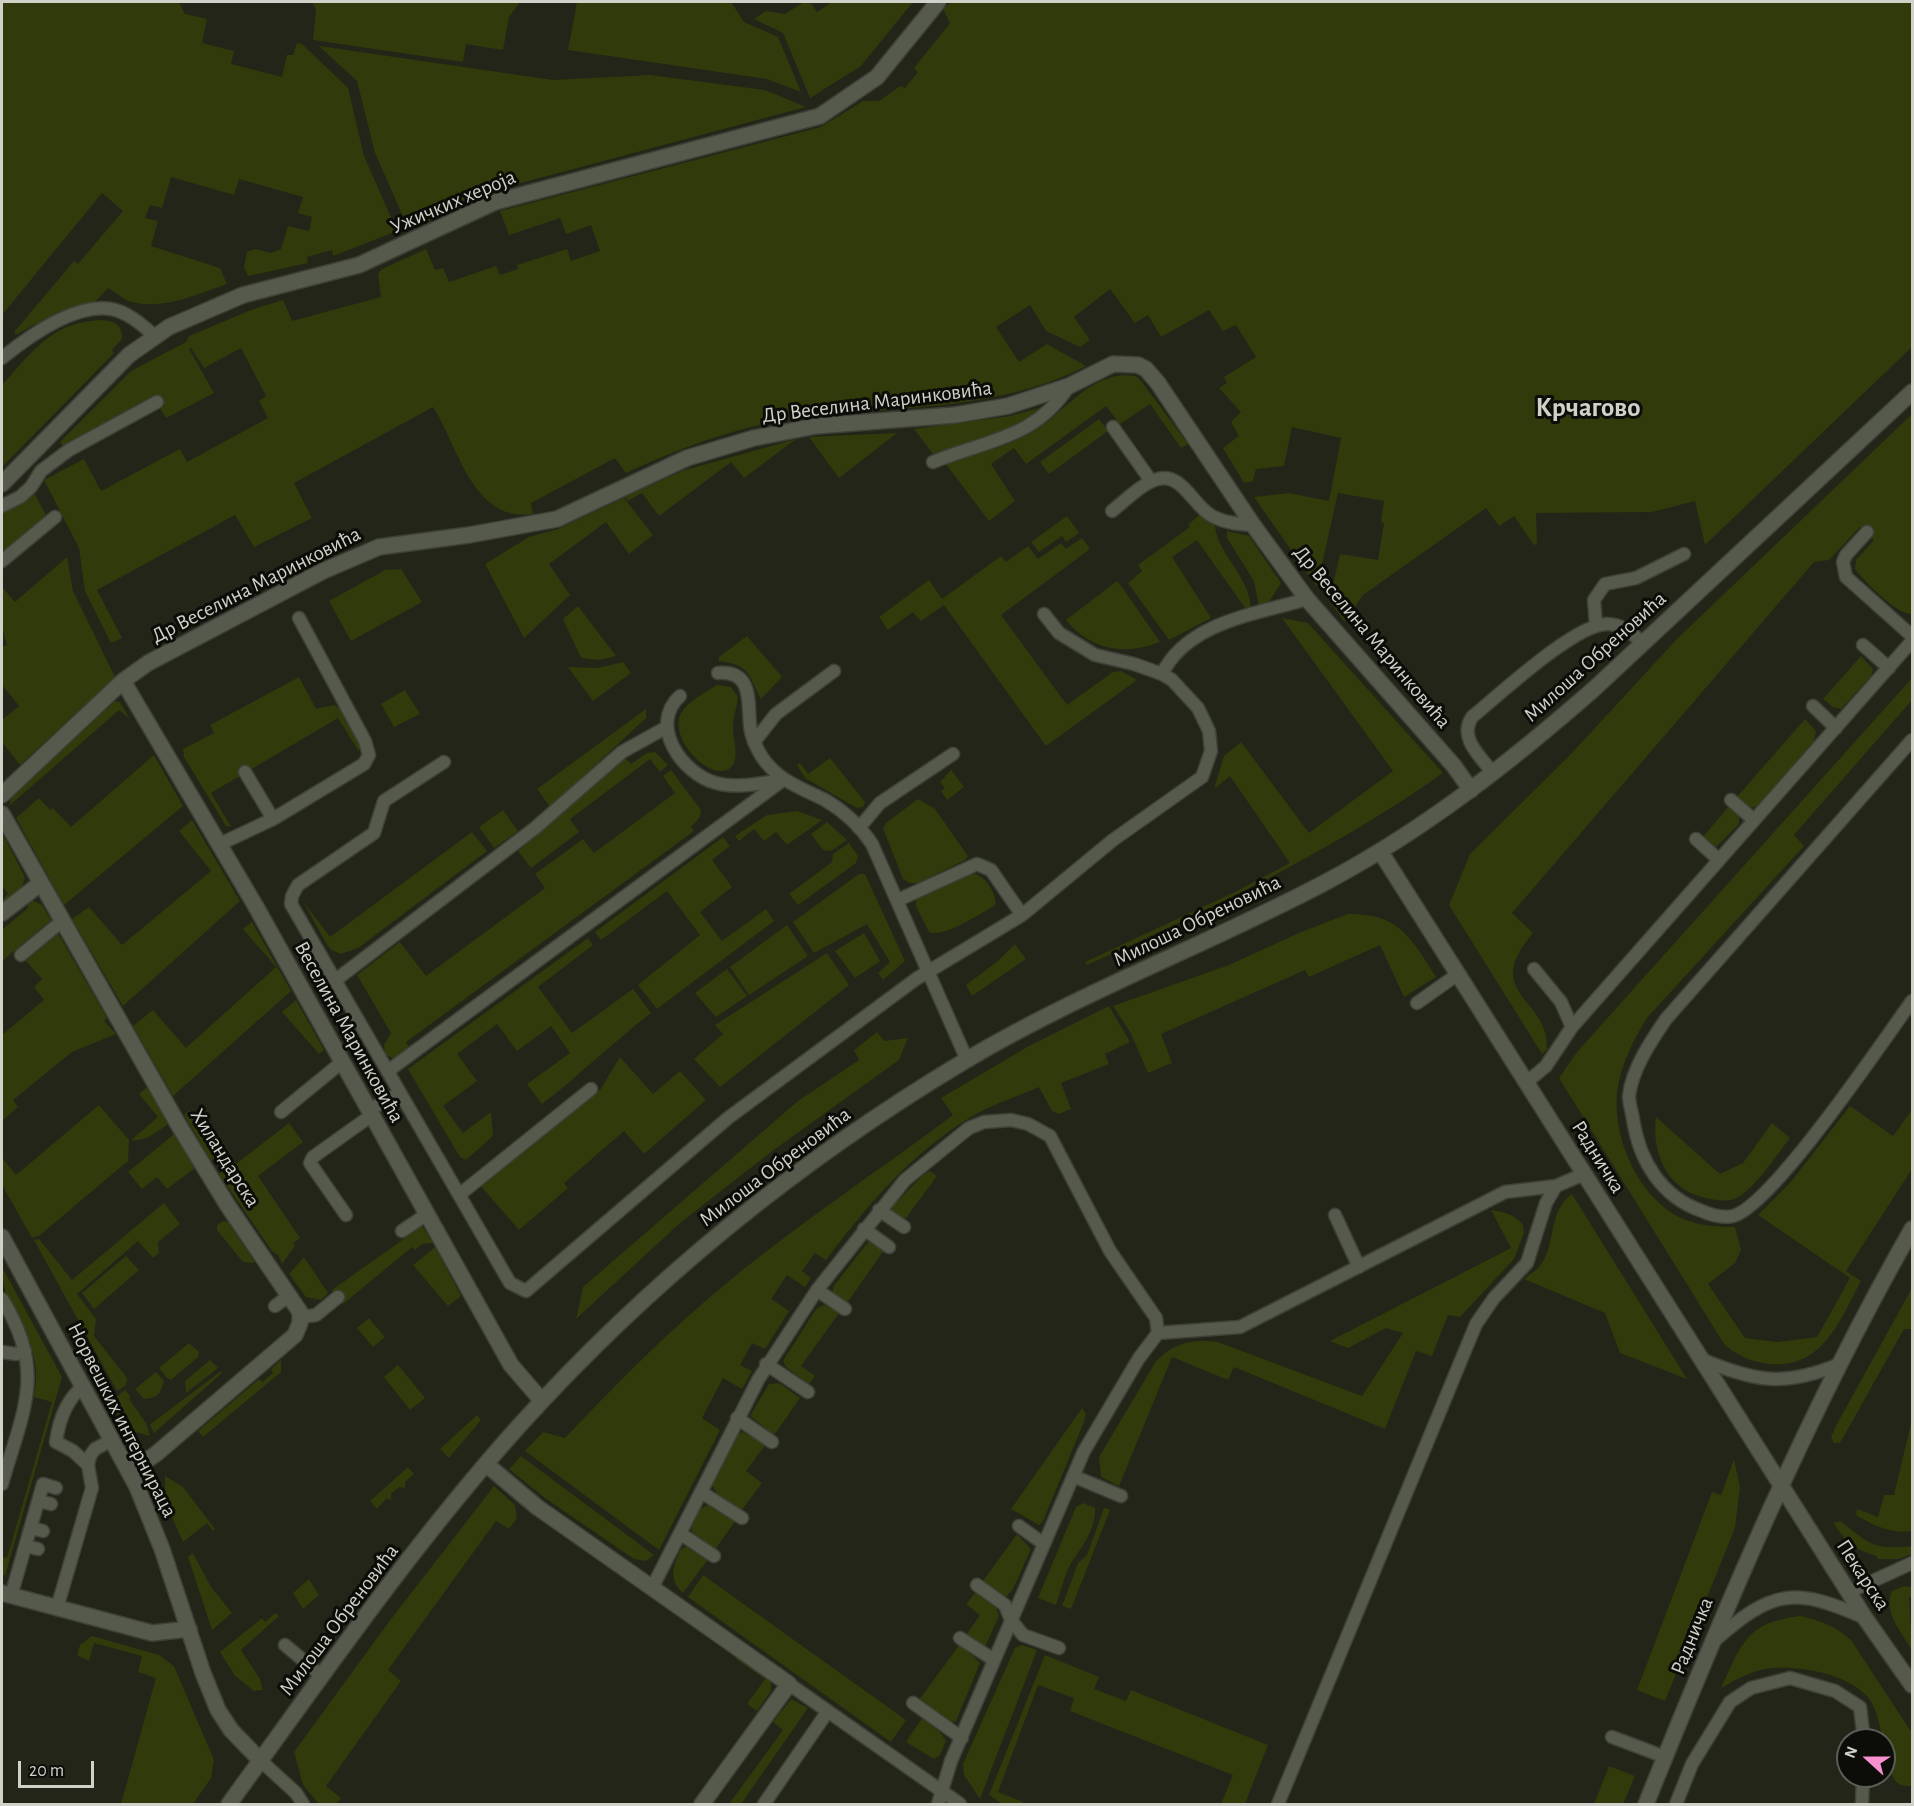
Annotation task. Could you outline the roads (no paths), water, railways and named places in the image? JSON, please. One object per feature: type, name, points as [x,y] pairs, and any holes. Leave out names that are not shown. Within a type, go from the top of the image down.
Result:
[{"type":"street","name":"Ужичких хероја","points":[[2,484],[129,355],[154,336],[198,313],[243,295],[359,265],[495,202],[820,116],[877,77],[938,2]]},
{"type":"street","name":"Др Веселина Маринковића","points":[[123,681],[148,663],[313,576],[379,547],[549,521],[590,505],[638,479],[687,458],[785,431],[955,415],[1008,406],[1069,386],[1113,364],[1129,363],[1146,369],[1164,390],[1253,525],[1307,599],[1454,766],[1471,790]]},
{"type":"street","name":"Милоша Обреновића","points":[[229,1804],[322,1676],[486,1464],[542,1401],[628,1314],[716,1236],[819,1158],[967,1060],[1035,1023],[1326,882],[1380,851],[1471,790],[1548,730],[1912,392]]},
{"type":"street","points":[[2,795],[123,681]]},
{"type":"street","name":"Веселина Маринковића","points":[[123,681],[220,844],[511,1365],[542,1401]]},
{"type":"street","name":"Хиландарска","points":[[2,814],[178,1124],[228,1206],[290,1295],[301,1317]]},
{"type":"street","name":"Радничка","points":[[1380,851],[1781,1485]]},
{"type":"street","points":[[2,913],[41,884]]},
{"type":"street","name":"Радничка","points":[[1646,1804],[1711,1644],[1781,1485],[1840,1364],[1912,1229]]},
{"type":"street","name":"Норвешких интернираца","points":[[2,1237],[129,1472],[162,1549],[218,1710],[231,1730],[261,1761]]},
{"type":"street","points":[[129,1472],[156,1454],[295,1335],[301,1317]]},
{"type":"street","points":[[486,1464],[537,1507],[789,1684],[702,1804]]},
{"type":"street","name":"Пекарска","points":[[1781,1485],[1865,1618],[1912,1685]]},
{"type":"street","points":[[6,1594],[152,1633],[189,1629]]},
{"type":"lane","points":[[2,358],[26,339],[55,321],[100,309],[123,313],[154,336]]},
{"type":"lane","points":[[933,462],[995,442],[1031,426],[1060,400],[1069,386]]},
{"type":"lane","points":[[2,506],[20,497],[31,487],[41,471],[69,450],[157,402]]},
{"type":"lane","points":[[1113,427],[1152,481]]},
{"type":"lane","points":[[1112,511],[1152,481],[1160,478],[1171,479],[1211,516],[1236,524],[1253,525]]},
{"type":"lane","points":[[2,561],[55,517]]},
{"type":"lane","points":[[1527,1082],[1546,1066],[1572,1027],[1889,668],[1912,638],[1846,577],[1844,562],[1846,555],[1867,532]]},
{"type":"lane","points":[[1596,625],[1594,600],[1605,584],[1636,578],[1684,554]]},
{"type":"lane","points":[[1162,674],[1174,653],[1196,637],[1216,627],[1307,599]]},
{"type":"lane","points":[[444,762],[384,801],[374,832],[298,885],[292,896],[294,913],[337,979],[510,1283],[526,1291],[728,1118],[863,1016],[929,970],[1022,915],[1113,840],[1202,777],[1211,751],[1209,732],[1198,708],[1172,680],[1162,674],[1095,656],[1059,633],[1044,614]]},
{"type":"lane","points":[[220,844],[273,819],[364,764],[369,755],[358,726],[299,618]]},
{"type":"lane","points":[[1493,773],[1468,738],[1466,729],[1470,720],[1555,650],[1596,625],[1618,626],[1643,643]]},
{"type":"lane","points":[[1863,645],[1889,668]]},
{"type":"lane","points":[[754,742],[776,714],[834,671]]},
{"type":"lane","points":[[718,673],[730,674],[745,686],[749,699],[750,729],[754,742],[766,763],[783,780],[826,801],[859,828],[877,853],[967,1060]]},
{"type":"lane","points":[[680,696],[671,708],[667,727],[677,754],[703,779],[726,785],[783,780]]},
{"type":"lane","points":[[1813,706],[1836,728]]},
{"type":"lane","points":[[337,979],[535,828],[622,752],[667,727]]},
{"type":"lane","points":[[1912,740],[1666,1019],[1644,1052],[1629,1096],[1636,1143],[1660,1185],[1686,1206],[1714,1216],[1733,1216],[1747,1209],[1775,1182],[1809,1142],[1912,1001]]},
{"type":"lane","points":[[859,828],[880,803],[953,754]]},
{"type":"lane","points":[[245,772],[273,819]]},
{"type":"lane","points":[[388,1071],[783,780]]},
{"type":"lane","points":[[1731,800],[1754,820]]},
{"type":"lane","points":[[1696,839],[1719,860]]},
{"type":"lane","points":[[898,900],[977,864],[990,870],[1022,915]]},
{"type":"lane","points":[[21,955],[62,921]]},
{"type":"lane","points":[[1534,969],[1561,1002],[1572,1027]]},
{"type":"lane","points":[[1417,1002],[1458,974]]},
{"type":"lane","points":[[281,1112],[342,1062]]},
{"type":"lane","points":[[459,1195],[591,1089]]},
{"type":"lane","points":[[346,1215],[310,1163],[313,1157],[400,1093]]},
{"type":"lane","points":[[652,1588],[766,1364],[817,1290],[879,1210],[924,1163],[969,1128],[984,1122],[1011,1120],[1028,1124],[1050,1136],[1110,1251],[1156,1318],[1158,1333],[1139,1358],[1084,1451],[951,1761],[941,1799]]},
{"type":"lane","points":[[1158,1333],[1240,1327],[1505,1192],[1556,1186],[1584,1174]]},
{"type":"lane","points":[[1278,1804],[1476,1324],[1494,1298],[1527,1263],[1546,1203],[1556,1186]]},
{"type":"lane","points":[[879,1210],[904,1227]]},
{"type":"lane","points":[[402,1231],[427,1214]]},
{"type":"lane","points":[[1335,1215],[1359,1267]]},
{"type":"lane","points":[[864,1229],[889,1247]]},
{"type":"lane","points":[[817,1290],[845,1309]]},
{"type":"lane","points":[[275,1306],[290,1295]]},
{"type":"lane","points":[[301,1317],[316,1315],[338,1297]]},
{"type":"lane","points":[[2,1299],[25,1351],[28,1387],[2,1484]]},
{"type":"lane","points":[[2,1352],[16,1354],[25,1351]]},
{"type":"lane","points":[[1701,1359],[1736,1374],[1763,1380],[1787,1380],[1815,1374],[1840,1364]]},
{"type":"lane","points":[[766,1364],[808,1392]]},
{"type":"lane","points":[[84,1386],[72,1397],[63,1412],[56,1442],[73,1451],[88,1465]]},
{"type":"lane","points":[[737,1418],[772,1442]]},
{"type":"lane","points":[[57,1608],[85,1497],[93,1484],[88,1465],[92,1452],[112,1440]]},
{"type":"lane","points":[[1073,1476],[1121,1496]]},
{"type":"lane","points":[[6,1594],[32,1547],[44,1484],[56,1488]]},
{"type":"lane","points":[[701,1492],[742,1518]]},
{"type":"lane","points":[[39,1501],[51,1504]]},
{"type":"lane","points":[[1019,1526],[1044,1544]]},
{"type":"lane","points":[[681,1534],[714,1556]]},
{"type":"lane","points":[[1849,1592],[1890,1573],[1912,1566]]},
{"type":"lane","points":[[977,1585],[1005,1605],[1011,1620],[1023,1635],[1059,1648]]},
{"type":"lane","points":[[1711,1644],[1751,1610],[1793,1596],[1814,1598],[1865,1618]]},
{"type":"lane","points":[[960,1638],[994,1660]]},
{"type":"lane","points":[[285,1645],[322,1676]]},
{"type":"lane","points":[[1676,1804],[1692,1764],[1730,1702],[1751,1688],[1790,1678],[1835,1691],[1860,1707],[1863,1728]]},
{"type":"lane","points":[[789,1684],[828,1711],[941,1799],[960,1804]]},
{"type":"lane","points":[[913,1703],[962,1738]]},
{"type":"lane","points":[[764,1804],[828,1711]]},
{"type":"lane","points":[[1612,1737],[1665,1757]]},
{"type":"lane","points":[[261,1761],[296,1793],[303,1804]]},
{"type":"lane","points":[[1862,1804],[1863,1788]]},
{"type":"district","name":"Крчагово","points":[[1588,408]]}]
